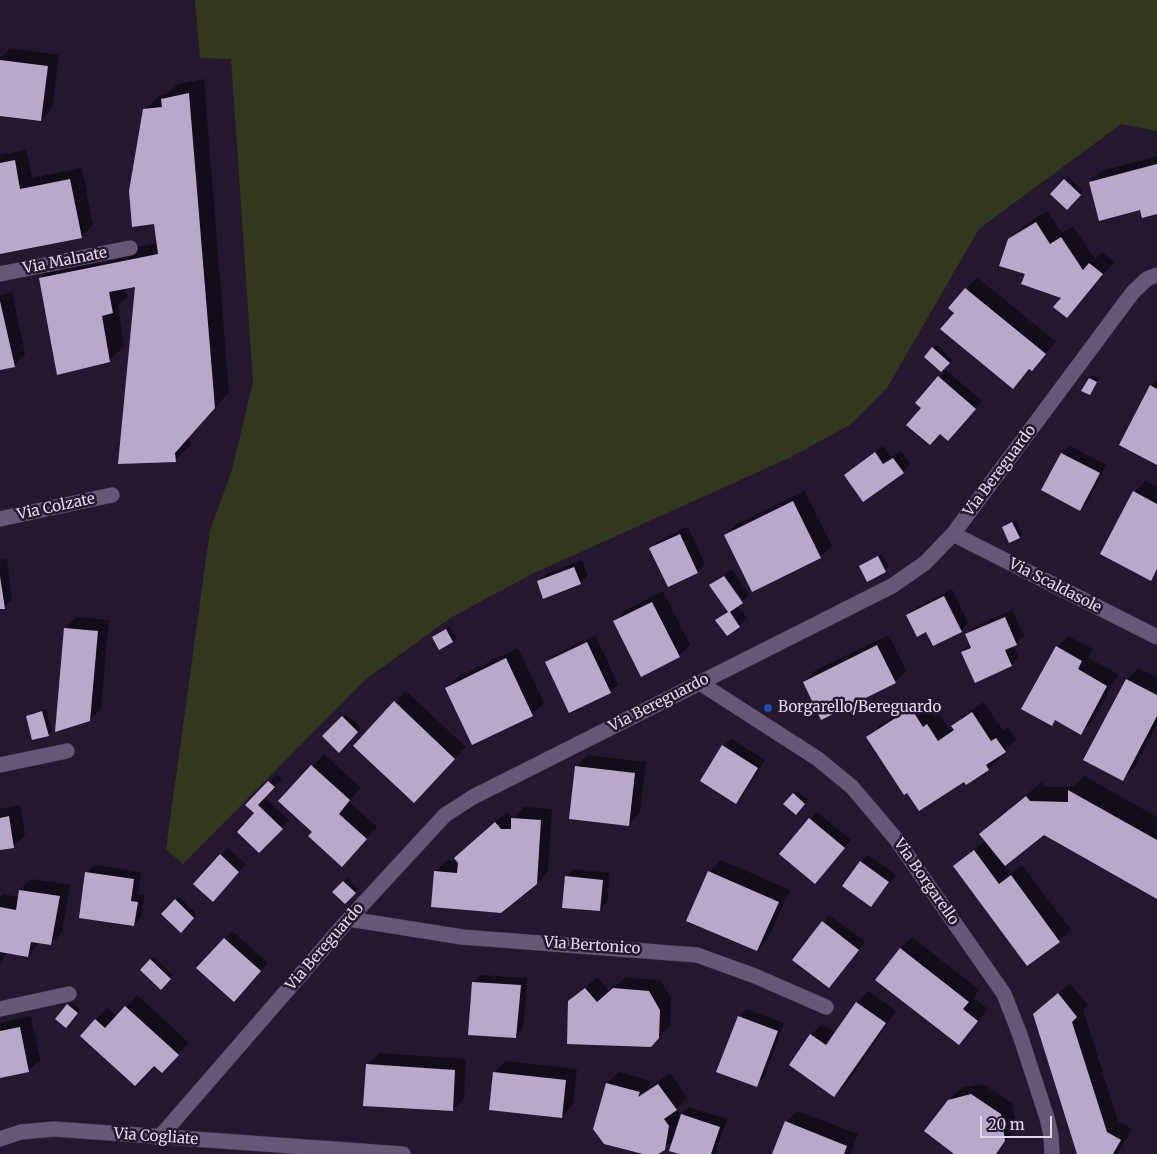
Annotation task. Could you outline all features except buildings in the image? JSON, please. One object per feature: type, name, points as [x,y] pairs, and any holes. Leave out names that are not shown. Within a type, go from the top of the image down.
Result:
[{"type":"street","name":"Via Malnate","points":[[0,274],[130,248]]},
{"type":"street","name":"Via Bereguardo","points":[[159,1138],[433,825],[453,809],[902,580],[935,554],[953,534],[1133,292],[1147,278],[1157,275]]},
{"type":"street","name":"Via Colzate","points":[[0,519],[112,495]]},
{"type":"street","name":"Via Scaldasole","points":[[953,534],[1157,637]]},
{"type":"street","name":"Via Borgarello","points":[[700,683],[818,759],[852,787],[896,839],[1004,994],[1020,1035],[1047,1118],[1052,1154]]},
{"type":"street","points":[[0,765],[68,751]]},
{"type":"street","name":"Via Bertonico","points":[[349,919],[462,938],[697,955],[755,976],[826,1007]]},
{"type":"street","points":[[0,1009],[69,994]]},
{"type":"street","name":"Via Cogliate","points":[[0,1140],[21,1132],[54,1129],[403,1154]]},
{"type":"green space","points":[[195,0],[1157,0],[1157,131],[1121,124],[979,229],[887,388],[850,425],[789,458],[532,574],[452,617],[366,679],[183,864],[166,849],[210,530],[232,470],[253,382],[231,59],[200,58]]},
{"type":"place","name":"Borgarello/Bereguardo","points":[[768,708]]}]
